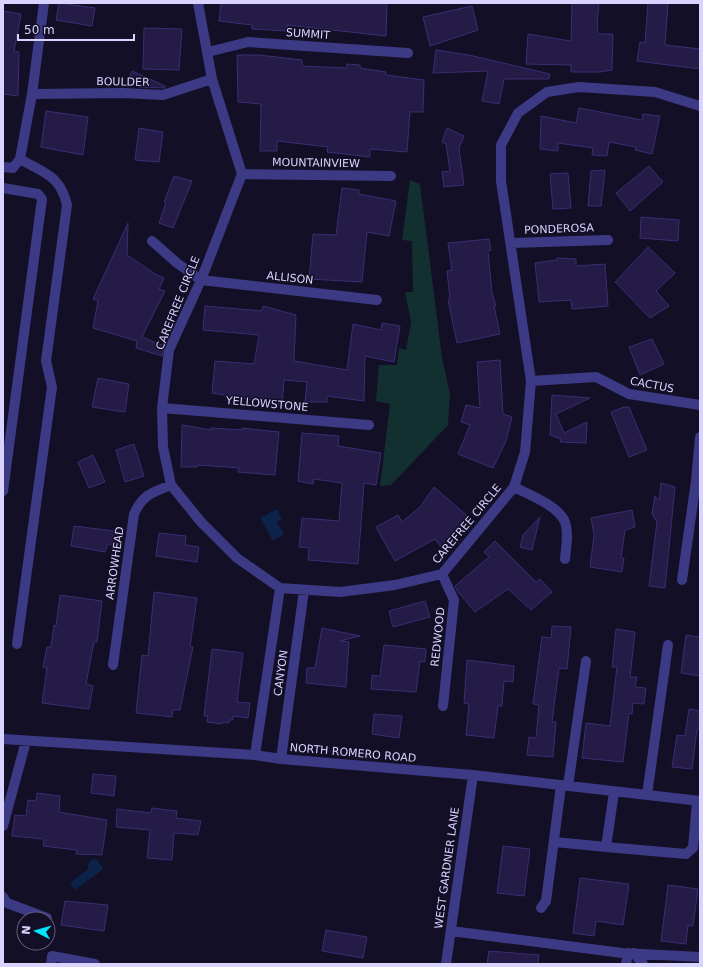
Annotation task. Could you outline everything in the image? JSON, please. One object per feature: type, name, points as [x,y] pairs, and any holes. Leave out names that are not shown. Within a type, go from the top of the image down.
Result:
[{"type":"street","points":[[3,167],[12,168],[20,159],[32,94],[44,3]]},
{"type":"street","points":[[198,3],[212,79],[242,174]]},
{"type":"street","name":"SUMMIT","points":[[208,52],[248,42],[408,53]]},
{"type":"street","name":"BOULDER","points":[[32,94],[123,93],[163,95],[212,79]]},
{"type":"street","name":"CAREFREE CIRCLE","points":[[242,174],[201,280],[169,350],[162,408],[163,447],[171,485],[201,522],[237,558],[280,588],[340,592],[395,585],[442,574],[514,487],[525,452],[531,381],[501,181],[501,144],[518,113],[547,92],[579,87],[655,92],[700,106]]},
{"type":"street","points":[[18,644],[52,387],[46,361],[66,205],[64,191],[56,180],[20,159]]},
{"type":"street","name":"MOUNTAINVIEW","points":[[242,174],[391,176]]},
{"type":"street","points":[[3,188],[38,194],[42,199],[3,491]]},
{"type":"street","name":"PONDEROSA","points":[[511,243],[608,240]]},
{"type":"street","points":[[152,241],[177,263],[201,280]]},
{"type":"street","name":"ALLISON","points":[[201,280],[377,300]]},
{"type":"street","name":"CACTUS","points":[[531,381],[596,377],[629,394],[700,405]]},
{"type":"street","name":"YELLOWSTONE","points":[[162,408],[369,425]]},
{"type":"street","points":[[682,580],[698,481],[700,437]]},
{"type":"street","name":"ARROWHEAD","points":[[113,665],[134,514],[139,502],[147,495],[171,485]]},
{"type":"street","points":[[514,487],[560,513],[565,522],[567,536],[565,559]]},
{"type":"street","name":"REDWOOD","points":[[442,574],[454,600],[443,706]]},
{"type":"street","name":"CANYON","points":[[255,755],[280,588]]},
{"type":"street","name":"CANYON","points":[[281,759],[304,590]]},
{"type":"street","points":[[647,796],[668,645]]},
{"type":"street","points":[[541,908],[546,901],[586,661]]},
{"type":"street","name":"NORTH ROMERO ROAD","points":[[3,739],[255,755],[281,759],[473,775],[699,801]]},
{"type":"street","points":[[3,826],[26,741]]},
{"type":"street","name":"WEST GARDNER LANE","points":[[446,964],[473,775]]},
{"type":"street","points":[[606,847],[614,792]]},
{"type":"street","points":[[555,842],[686,854],[693,848],[699,801]]},
{"type":"street","points":[[3,897],[7,903],[28,911]]},
{"type":"street","points":[[450,931],[631,953],[700,957]]},
{"type":"street","points":[[626,964],[631,953]]},
{"type":"street","points":[[631,953],[643,964]]},
{"type":"street","points":[[51,960],[95,964]]},
{"type":"green space","points":[[410,180],[420,184],[442,358],[450,394],[448,425],[391,485],[380,486],[390,404],[376,401],[379,365],[397,365],[399,348],[406,350],[411,322],[405,292],[413,292],[412,241],[402,240]]},
{"type":"water","points":[[277,509],[282,519],[277,522],[284,534],[273,541],[260,518]]},
{"type":"water","points":[[92,859],[96,859],[103,868],[102,870],[75,890],[70,883],[88,869],[88,864]]},
{"type":"building","points":[[59,3],[95,8],[92,26],[56,20]]},
{"type":"building","points":[[221,3],[387,3],[386,36],[287,25],[287,31],[252,29],[252,25],[219,21]]},
{"type":"building","points":[[572,3],[599,3],[597,24],[598,34],[613,34],[612,70],[600,72],[571,72],[571,65],[526,64],[528,34],[571,41]]},
{"type":"building","points":[[648,3],[668,3],[665,45],[700,49],[700,69],[637,61],[640,42],[645,43]]},
{"type":"building","points":[[472,6],[478,30],[430,46],[423,17]]},
{"type":"building","points":[[3,11],[21,14],[14,51],[19,52],[18,96],[3,94]]},
{"type":"building","points":[[144,28],[182,29],[179,70],[143,69]]},
{"type":"building","points":[[436,50],[469,55],[550,74],[549,79],[504,79],[499,104],[482,101],[488,71],[433,73]]},
{"type":"building","points":[[237,55],[259,55],[302,60],[302,66],[347,68],[347,64],[360,65],[360,68],[386,72],[386,75],[424,80],[423,112],[410,112],[407,152],[370,149],[370,157],[327,152],[328,147],[277,141],[277,151],[260,151],[261,104],[238,102]]},
{"type":"building","points":[[132,71],[165,86],[165,88],[139,87],[127,82]]},
{"type":"building","points":[[579,108],[642,120],[643,114],[660,116],[652,154],[635,150],[636,147],[609,142],[607,156],[592,155],[593,148],[558,143],[558,151],[540,149],[541,116],[576,123]]},
{"type":"building","points":[[46,111],[88,117],[83,155],[41,147]]},
{"type":"building","points":[[139,128],[163,132],[159,162],[135,160]]},
{"type":"building","points":[[447,128],[464,136],[459,148],[464,185],[444,187],[442,172],[450,171],[446,144],[442,142]]},
{"type":"building","points":[[649,166],[663,182],[630,211],[616,193]]},
{"type":"building","points":[[605,170],[601,206],[588,206],[591,171]]},
{"type":"building","points":[[568,173],[571,208],[553,209],[550,174]]},
{"type":"building","points":[[174,176],[192,181],[173,228],[159,223],[166,203],[164,202]]},
{"type":"building","points":[[342,188],[359,190],[359,194],[396,201],[389,236],[367,232],[362,282],[309,279],[313,234],[336,235]]},
{"type":"building","points":[[641,217],[679,220],[678,241],[640,238]]},
{"type":"building","points":[[128,223],[127,255],[164,278],[159,289],[165,291],[142,337],[164,346],[162,356],[136,348],[137,341],[93,328],[98,301],[93,299]]},
{"type":"building","points":[[489,239],[491,250],[488,251],[492,293],[496,306],[494,306],[500,334],[457,343],[448,300],[450,299],[447,271],[452,270],[448,243]]},
{"type":"building","points":[[648,247],[675,273],[656,291],[669,306],[650,318],[615,282]]},
{"type":"building","points":[[557,258],[576,259],[576,266],[605,264],[608,306],[572,309],[571,300],[539,302],[535,263],[557,260]]},
{"type":"building","points":[[205,306],[262,311],[263,306],[296,315],[294,361],[347,370],[353,324],[381,330],[382,323],[400,326],[394,362],[365,356],[364,401],[327,396],[327,402],[305,402],[307,382],[284,380],[282,407],[254,400],[212,393],[215,361],[254,364],[259,335],[203,330]]},
{"type":"building","points":[[652,339],[664,364],[640,375],[629,347]]},
{"type":"building","points":[[500,360],[503,414],[512,417],[506,441],[493,468],[458,454],[470,425],[461,422],[466,405],[480,408],[477,362]]},
{"type":"building","points":[[98,378],[129,384],[125,412],[92,407]]},
{"type":"building","points":[[552,395],[590,398],[556,414],[564,433],[587,422],[586,443],[560,442],[561,439],[550,435]]},
{"type":"building","points":[[624,407],[629,407],[647,450],[629,457],[611,412]]},
{"type":"building","points":[[182,425],[211,430],[211,428],[242,430],[242,428],[279,432],[275,475],[238,472],[239,468],[197,465],[197,467],[181,467]]},
{"type":"building","points":[[302,433],[339,436],[338,446],[381,453],[376,485],[364,483],[358,564],[308,560],[309,548],[299,547],[302,518],[339,521],[342,483],[314,479],[313,484],[298,481]]},
{"type":"building","points":[[134,444],[144,476],[125,482],[116,450]]},
{"type":"building","points":[[93,455],[105,482],[89,488],[78,462]]},
{"type":"building","points":[[661,483],[675,487],[665,588],[649,586],[657,522],[652,514],[655,496],[659,501]]},
{"type":"building","points":[[434,487],[470,518],[462,529],[441,547],[435,539],[395,561],[376,527],[398,515],[402,522],[420,507]]},
{"type":"building","points":[[632,510],[635,527],[625,530],[621,558],[624,558],[622,572],[590,567],[594,535],[591,518]]},
{"type":"building","points":[[540,517],[532,550],[520,547],[523,535]]},
{"type":"building","points":[[74,526],[122,532],[119,545],[108,544],[105,552],[71,546]]},
{"type":"building","points":[[159,533],[186,536],[185,545],[199,547],[197,562],[156,556]]},
{"type":"building","points":[[495,541],[536,582],[540,579],[552,592],[531,610],[508,589],[475,612],[458,592],[455,586],[489,557],[484,552]]},
{"type":"building","points":[[154,592],[197,598],[190,646],[193,647],[180,710],[173,710],[172,717],[136,713],[142,655],[148,656]]},
{"type":"building","points":[[60,595],[102,601],[97,642],[94,642],[86,684],[93,686],[89,709],[42,703],[47,668],[43,667],[47,647],[51,647],[54,625],[56,626]]},
{"type":"building","points":[[425,601],[430,617],[393,627],[389,611]]},
{"type":"building","points":[[552,626],[571,627],[567,669],[559,668],[552,722],[556,722],[553,757],[527,755],[529,737],[536,738],[539,705],[533,704],[542,637],[551,638]]},
{"type":"building","points":[[322,628],[360,636],[340,641],[349,642],[346,687],[306,683],[307,668],[315,668]]},
{"type":"building","points":[[616,629],[635,632],[630,677],[637,677],[635,687],[646,688],[644,704],[633,703],[632,714],[629,713],[623,762],[582,758],[586,723],[610,726],[617,667],[612,667]]},
{"type":"building","points":[[686,635],[700,637],[700,676],[681,673]]},
{"type":"building","points":[[384,645],[426,649],[425,662],[420,661],[416,692],[371,689],[372,675],[380,676]]},
{"type":"building","points":[[212,649],[243,653],[237,702],[250,703],[248,718],[233,716],[233,720],[229,720],[229,723],[223,722],[222,724],[207,722],[208,716],[204,716]]},
{"type":"building","points":[[467,660],[514,666],[513,682],[504,681],[502,706],[498,706],[494,738],[466,735],[469,704],[464,703]]},
{"type":"building","points":[[689,709],[700,711],[700,730],[697,729],[692,769],[672,767],[677,735],[685,736]]},
{"type":"building","points":[[374,714],[402,716],[399,738],[372,734]]},
{"type":"building","points":[[93,774],[116,776],[114,796],[91,793]]},
{"type":"building","points":[[37,793],[60,796],[59,812],[107,820],[102,855],[76,854],[77,850],[43,846],[44,839],[12,836],[15,815],[26,816],[28,800],[36,801]]},
{"type":"building","points":[[152,808],[177,811],[176,818],[201,821],[198,835],[174,833],[172,860],[147,858],[150,830],[116,827],[117,809],[151,813]]},
{"type":"building","points":[[503,846],[530,849],[524,896],[497,893]]},
{"type":"building","points":[[580,878],[629,884],[623,925],[596,921],[594,936],[573,933]]},
{"type":"building","points":[[668,885],[698,889],[693,926],[688,925],[686,944],[661,941]]},
{"type":"building","points":[[65,901],[108,905],[104,931],[61,925]]},
{"type":"building","points":[[326,930],[367,937],[363,958],[322,951]]},
{"type":"building","points":[[489,951],[539,955],[538,964],[487,964]]}]
